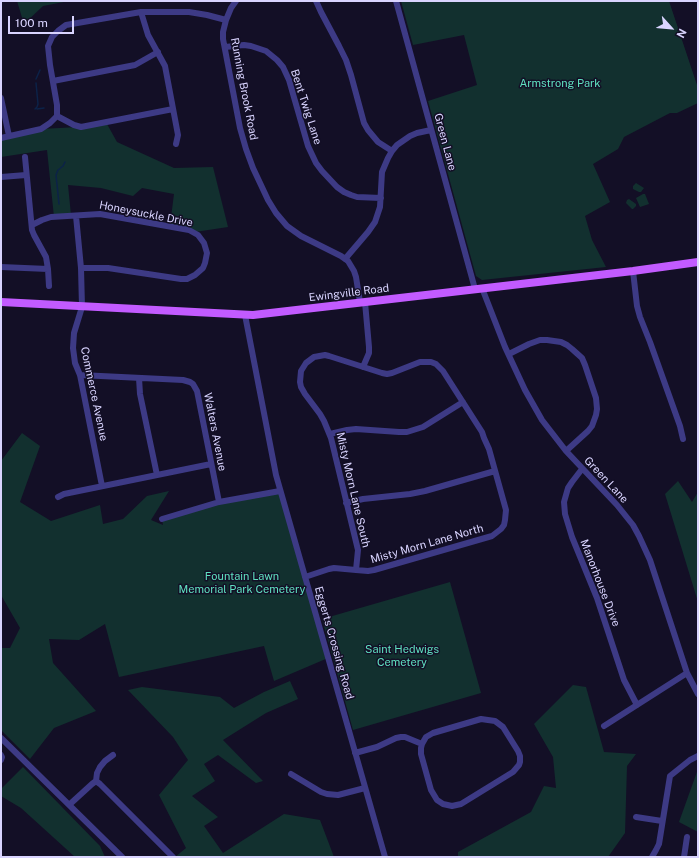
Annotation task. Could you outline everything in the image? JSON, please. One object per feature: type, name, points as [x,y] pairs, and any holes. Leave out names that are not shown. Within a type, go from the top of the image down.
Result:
[{"type":"main road","name":"Ewingville Road","points":[[1,302],[254,315],[633,271],[698,262]]},
{"type":"street","name":"Running Brook Road","points":[[236,1],[231,8],[223,32],[241,134],[253,168],[268,200],[281,220],[294,232],[341,256],[352,266],[362,302],[369,347],[369,353],[363,367]]},
{"type":"street","points":[[316,1],[346,60],[364,123],[378,142],[392,152]]},
{"type":"street","name":"Green Lane","points":[[396,1],[431,130],[478,289],[534,407],[553,436],[582,469],[618,505],[633,525],[639,536],[650,560],[687,673],[698,694]]},
{"type":"street","points":[[141,12],[148,35],[166,66],[178,134],[176,144]]},
{"type":"street","points":[[1,138],[41,129],[57,116],[57,104],[48,46],[52,37],[66,25],[141,12],[189,12],[226,20]]},
{"type":"street","name":"Bent Twig Lane","points":[[225,47],[244,45],[251,46],[266,51],[278,60],[288,80],[308,146],[322,172],[344,192],[357,197],[381,198]]},
{"type":"street","points":[[53,81],[139,64],[158,52]]},
{"type":"street","points":[[1,98],[9,136]]},
{"type":"street","points":[[57,116],[81,127],[173,110]]},
{"type":"street","points":[[345,259],[373,226],[378,215],[381,198],[382,172],[392,152],[397,145],[410,136],[431,130]]},
{"type":"street","points":[[25,157],[32,225],[34,235],[46,256],[49,286]]},
{"type":"street","points":[[1,177],[26,175]]},
{"type":"street","name":"Honeysuckle Drive","points":[[32,225],[51,217],[100,214],[189,230],[198,235],[204,243],[207,253],[202,268],[195,275],[187,279],[108,268],[81,268]]},
{"type":"street","points":[[76,216],[81,268],[82,307]]},
{"type":"street","points":[[1,267],[48,269]]},
{"type":"street","points":[[633,271],[637,306],[640,317],[680,426],[683,439]]},
{"type":"street","name":"Commerce Avenue","points":[[82,307],[74,332],[73,347],[102,486]]},
{"type":"street","name":"Eggerts Crossing Road","points":[[245,315],[280,491],[385,857]]},
{"type":"street","points":[[509,354],[529,344],[547,340],[561,342],[567,345],[582,358],[596,398],[596,415],[592,426],[588,431],[566,451]]},
{"type":"street","name":"Misty Morn Lane South","points":[[356,570],[358,550],[330,434],[320,414],[305,394],[300,382],[301,371],[306,363],[314,357],[330,356],[363,367]]},
{"type":"street","points":[[346,503],[363,499],[425,491],[495,471],[489,449],[482,432],[443,370],[436,364],[431,362],[420,362],[387,374],[363,367]]},
{"type":"street","name":"Walters Avenue","points":[[80,375],[183,380],[193,384],[197,391],[219,502]]},
{"type":"street","points":[[139,378],[140,394],[157,475]]},
{"type":"street","points":[[330,434],[356,429],[408,432],[423,427],[463,402]]},
{"type":"street","points":[[58,497],[64,494],[211,464]]},
{"type":"street","name":"Manorhouse Drive","points":[[582,469],[572,482],[566,495],[564,502],[564,514],[597,598],[624,680],[637,705]]},
{"type":"street","name":"Misty Morn Lane North","points":[[305,577],[334,568],[368,571],[374,570],[492,536],[501,529],[504,524],[506,514],[495,471]]},
{"type":"street","points":[[162,519],[219,502],[280,491]]},
{"type":"street","points":[[604,726],[687,673]]},
{"type":"street","points":[[481,719],[491,720],[503,727],[518,751],[520,762],[513,772],[461,804],[456,806],[447,806],[437,800],[431,790],[421,754],[422,744],[426,737],[433,733],[481,719]]},
{"type":"street","points":[[355,753],[377,747],[401,737],[405,737],[422,744]]},
{"type":"street","points":[[1,738],[122,857]]},
{"type":"street","points":[[1,755],[1,760]]},
{"type":"street","points":[[69,805],[96,781],[100,766],[113,755]]},
{"type":"street","points":[[655,856],[659,844],[670,776],[690,760],[698,756]]},
{"type":"street","points":[[291,774],[326,794],[338,795],[365,788]]},
{"type":"street","points":[[96,781],[173,857]]},
{"type":"street","points":[[636,817],[662,821]]},
{"type":"street","points":[[684,857],[687,837]]},
{"type":"green space","points":[[17,1],[69,1],[43,6],[24,24]]},
{"type":"green space","name":"Armstrong Park","points":[[401,1],[669,1],[698,88],[698,103],[677,113],[670,113],[624,137],[618,149],[593,164],[610,202],[585,216],[592,240],[606,267],[482,280],[476,276],[428,101],[477,85],[464,35],[413,45]]},
{"type":"green space","points":[[107,124],[117,142],[174,168],[213,167],[228,227],[195,232],[170,225],[174,194],[142,188],[133,196],[101,188],[68,185],[71,215],[54,217],[47,150],[1,157],[1,139],[41,129]]},
{"type":"green space","points":[[636,183],[644,188],[641,192],[633,189],[633,186]]},
{"type":"green space","points":[[645,194],[649,204],[640,207],[636,198]]},
{"type":"green space","points":[[629,199],[636,204],[633,209],[626,203]]},
{"type":"green space","name":"Fountain Lawn Memorial Park Cemetery","points":[[22,433],[40,446],[20,502],[51,521],[100,505],[103,524],[123,519],[147,496],[169,491],[151,520],[163,525],[162,519],[219,502],[280,491],[328,658],[274,681],[264,646],[119,677],[105,624],[79,640],[49,639],[53,663],[96,711],[54,728],[30,759],[1,730],[1,648],[10,648],[20,628],[1,595],[1,461]]},
{"type":"green space","points":[[678,481],[692,502],[698,492],[698,602],[665,494]]},
{"type":"green space","name":"Saint Hedwigs Cemetery","points":[[450,582],[481,693],[353,730],[322,619]]},
{"type":"green space","points":[[290,681],[298,699],[266,713],[223,740],[263,781],[256,783],[218,755],[204,764],[215,781],[192,796],[218,817],[204,826],[223,853],[284,814],[320,820],[334,857],[175,857],[186,848],[159,795],[188,760],[173,737],[128,690],[142,687],[220,697],[234,708],[264,692]]},
{"type":"green space","points":[[573,685],[586,687],[604,752],[636,754],[627,766],[625,833],[608,857],[458,857],[458,852],[531,812],[544,786],[556,788],[553,757],[534,724]]},
{"type":"green space","points":[[23,767],[100,846],[105,857],[75,857],[21,808],[1,796],[1,789]]},
{"type":"green space","points":[[698,769],[698,832],[679,822]]},
{"type":"waterway","points":[[36,79],[40,70]]},
{"type":"waterway","points":[[35,109],[38,104],[36,83]]},
{"type":"waterway","points":[[37,109],[44,108]]},
{"type":"waterway","points":[[59,204],[56,175],[58,170],[65,162]]}]
